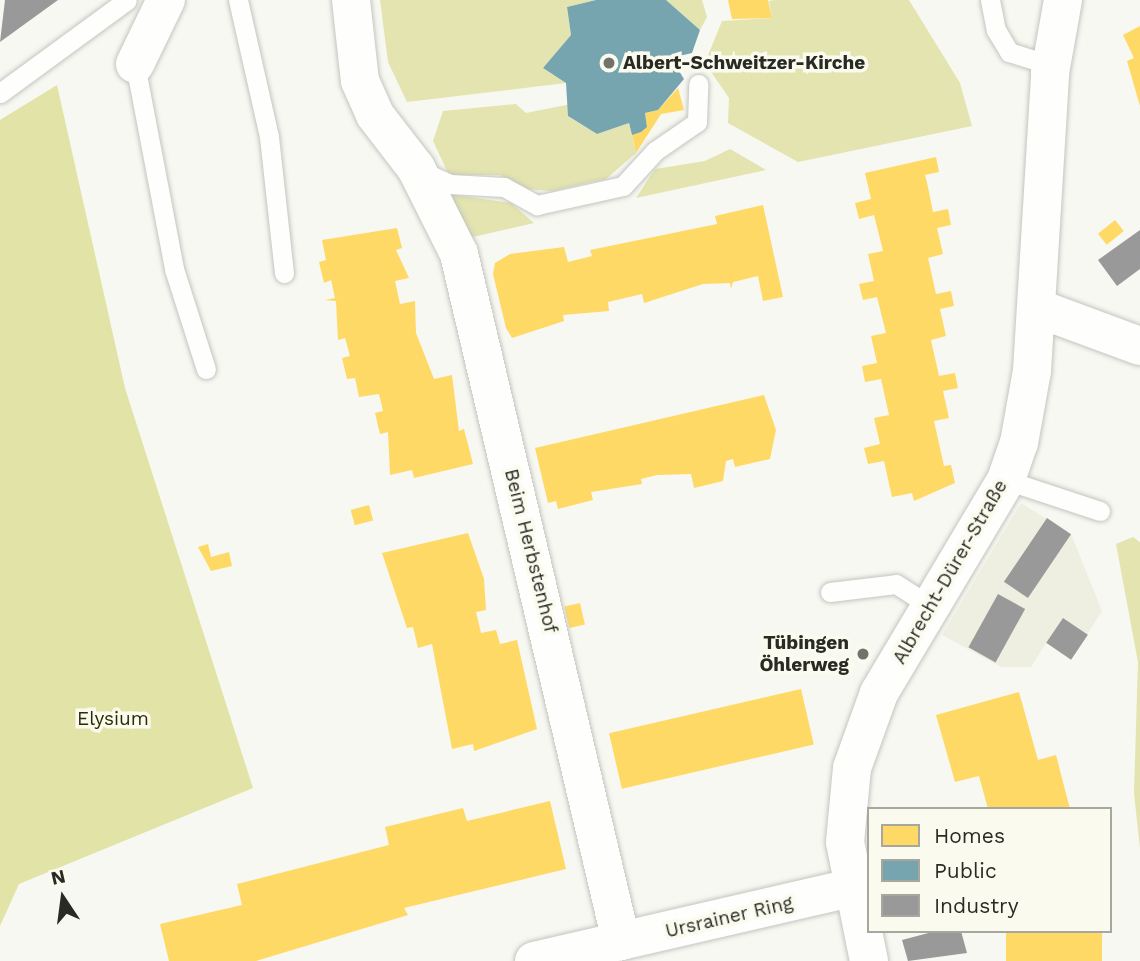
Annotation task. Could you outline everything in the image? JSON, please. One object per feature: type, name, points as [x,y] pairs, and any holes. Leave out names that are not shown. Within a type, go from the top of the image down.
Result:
[{"type":"street","points":[[135,64],[166,0]]},
{"type":"street","name":"Beim Herbstenhof","points":[[351,0],[360,81],[375,115],[416,168],[459,254],[621,941]]},
{"type":"street","name":"Albrecht-Dürer-Straße","points":[[850,888],[845,842],[861,735],[1006,480],[1027,409],[1037,308],[1050,65],[1063,0]]},
{"type":"street","points":[[1037,308],[1140,346]]},
{"type":"street","points":[[850,888],[869,961]]},
{"type":"street","name":"Ursrainer Ring","points":[[534,961],[850,888]]},
{"type":"lane","points":[[0,93],[127,0]]},
{"type":"lane","points":[[238,0],[269,137],[284,272]]},
{"type":"lane","points":[[990,0],[996,30],[1009,52],[1050,65]]},
{"type":"lane","points":[[135,64],[174,270],[206,369]]},
{"type":"lane","name":"Beim Herbstenhof","points":[[416,168],[450,184],[505,187],[537,205],[623,186],[655,151],[697,122],[698,84]]},
{"type":"lane","points":[[1006,480],[1100,511]]},
{"type":"lane","points":[[830,592],[896,584],[932,607]]},
{"type":"shaded area","points":[[1021,503],[1071,534],[1102,611],[1071,660],[1046,643],[1031,667],[1001,667],[942,635]]},
{"type":"green space","points":[[380,0],[596,0],[567,7],[571,35],[543,68],[566,83],[407,102],[388,62]]},
{"type":"green space","points":[[666,0],[702,0],[707,17],[700,30]]},
{"type":"green space","points":[[775,0],[909,0],[960,83],[972,126],[798,162],[728,123],[729,98],[705,63],[722,21],[772,18],[769,1]]},
{"type":"green space","name":"Elysium","points":[[57,85],[125,388],[253,788],[19,884],[0,926],[0,120]]},
{"type":"green space","points":[[516,104],[526,113],[571,104],[569,117],[597,134],[629,123],[636,153],[606,179],[552,191],[524,189],[500,175],[449,175],[433,141],[443,111]]},
{"type":"green space","points":[[730,149],[766,170],[636,198],[655,169],[705,161]]},
{"type":"green space","points":[[447,194],[511,203],[534,223],[469,238]]},
{"type":"green space","points":[[1133,537],[1140,542],[1140,849],[1134,793],[1138,662],[1116,544]]},
{"type":"building: Homes","points":[[728,0],[768,0],[772,18],[732,19]]},
{"type":"building: Homes","points":[[1140,26],[1140,106],[1127,61],[1134,58],[1123,35]]},
{"type":"building: Homes","points":[[678,88],[684,110],[661,114],[636,153],[632,135],[647,127],[645,113],[658,110]]},
{"type":"building: Homes","points":[[936,157],[939,172],[925,175],[933,212],[948,209],[951,225],[937,228],[943,254],[928,258],[936,294],[951,291],[954,306],[940,309],[946,336],[931,340],[939,376],[955,373],[958,388],[943,391],[949,418],[934,421],[944,466],[951,465],[955,483],[914,501],[912,493],[892,497],[884,461],[868,464],[864,448],[880,444],[874,418],[889,415],[881,379],[865,382],[862,366],[877,363],[871,336],[886,333],[877,297],[863,300],[859,284],[874,281],[868,254],[883,251],[874,215],[859,219],[855,203],[871,199],[865,173]]},
{"type":"building: Homes","points":[[763,205],[783,297],[763,301],[758,276],[733,282],[731,289],[730,283],[703,284],[644,303],[642,294],[608,302],[609,311],[563,315],[564,321],[512,338],[506,328],[493,274],[495,263],[510,254],[564,247],[568,262],[592,256],[590,250],[717,224],[715,216]]},
{"type":"building: Homes","points":[[1115,220],[1124,231],[1107,245],[1098,234]]},
{"type":"building: Homes","points":[[397,228],[402,248],[396,250],[409,278],[395,281],[400,304],[415,301],[416,333],[434,379],[452,375],[459,431],[464,429],[473,464],[414,478],[412,470],[390,475],[388,432],[380,434],[375,413],[383,411],[379,394],[359,397],[355,378],[347,379],[342,358],[350,356],[345,338],[338,340],[336,301],[325,300],[335,298],[331,280],[324,283],[319,262],[326,260],[322,240]]},
{"type":"building: Homes","points":[[764,395],[776,430],[770,459],[735,467],[733,459],[726,461],[723,481],[694,488],[691,474],[657,475],[641,479],[642,484],[591,492],[593,500],[558,509],[556,501],[548,503],[535,448]]},
{"type":"building: Homes","points":[[369,505],[373,520],[355,525],[351,510]]},
{"type":"building: Homes","points":[[468,533],[484,579],[486,610],[476,612],[481,633],[496,630],[500,644],[517,640],[537,729],[474,751],[473,744],[452,749],[432,644],[418,648],[413,627],[407,628],[382,553]]},
{"type":"building: Homes","points":[[208,544],[211,557],[229,552],[232,566],[211,571],[198,547]]},
{"type":"building: Homes","points":[[580,603],[585,624],[569,628],[564,607]]},
{"type":"building: Homes","points":[[801,689],[814,745],[622,789],[609,733]]},
{"type":"building: Homes","points":[[1019,692],[1038,760],[1056,755],[1069,807],[987,807],[979,776],[955,782],[936,715]]},
{"type":"building: Homes","points":[[550,801],[566,869],[404,908],[408,915],[256,961],[169,961],[160,924],[242,905],[237,884],[389,845],[385,827],[463,808],[467,821]]},
{"type":"building: Homes","points":[[1006,933],[1102,933],[1102,961],[1006,961]]},
{"type":"building: Public","name":"Albert-Schweitzer-Kirche","points":[[596,0],[666,0],[700,30],[692,53],[671,58],[684,79],[658,110],[645,113],[647,127],[632,135],[629,123],[597,134],[568,116],[566,83],[543,68],[571,35],[567,7]]},
{"type":"building: Industry","points":[[5,0],[58,0],[0,42]]},
{"type":"building: Industry","points":[[1140,230],[1140,269],[1117,286],[1098,260]]},
{"type":"building: Industry","points":[[1047,518],[1071,534],[1028,598],[1004,582]]},
{"type":"building: Industry","points":[[998,594],[1025,609],[996,662],[968,647]]},
{"type":"building: Industry","points":[[1063,618],[1088,635],[1071,660],[1046,643]]},
{"type":"building: Industry","points":[[928,933],[962,933],[967,953],[908,961],[902,940]]},
{"type":"place","name":"Albert-Schweitzer-Kirche","points":[[609,63]]},
{"type":"place","name":"Tübingen Öhlerweg","points":[[863,654]]}]
